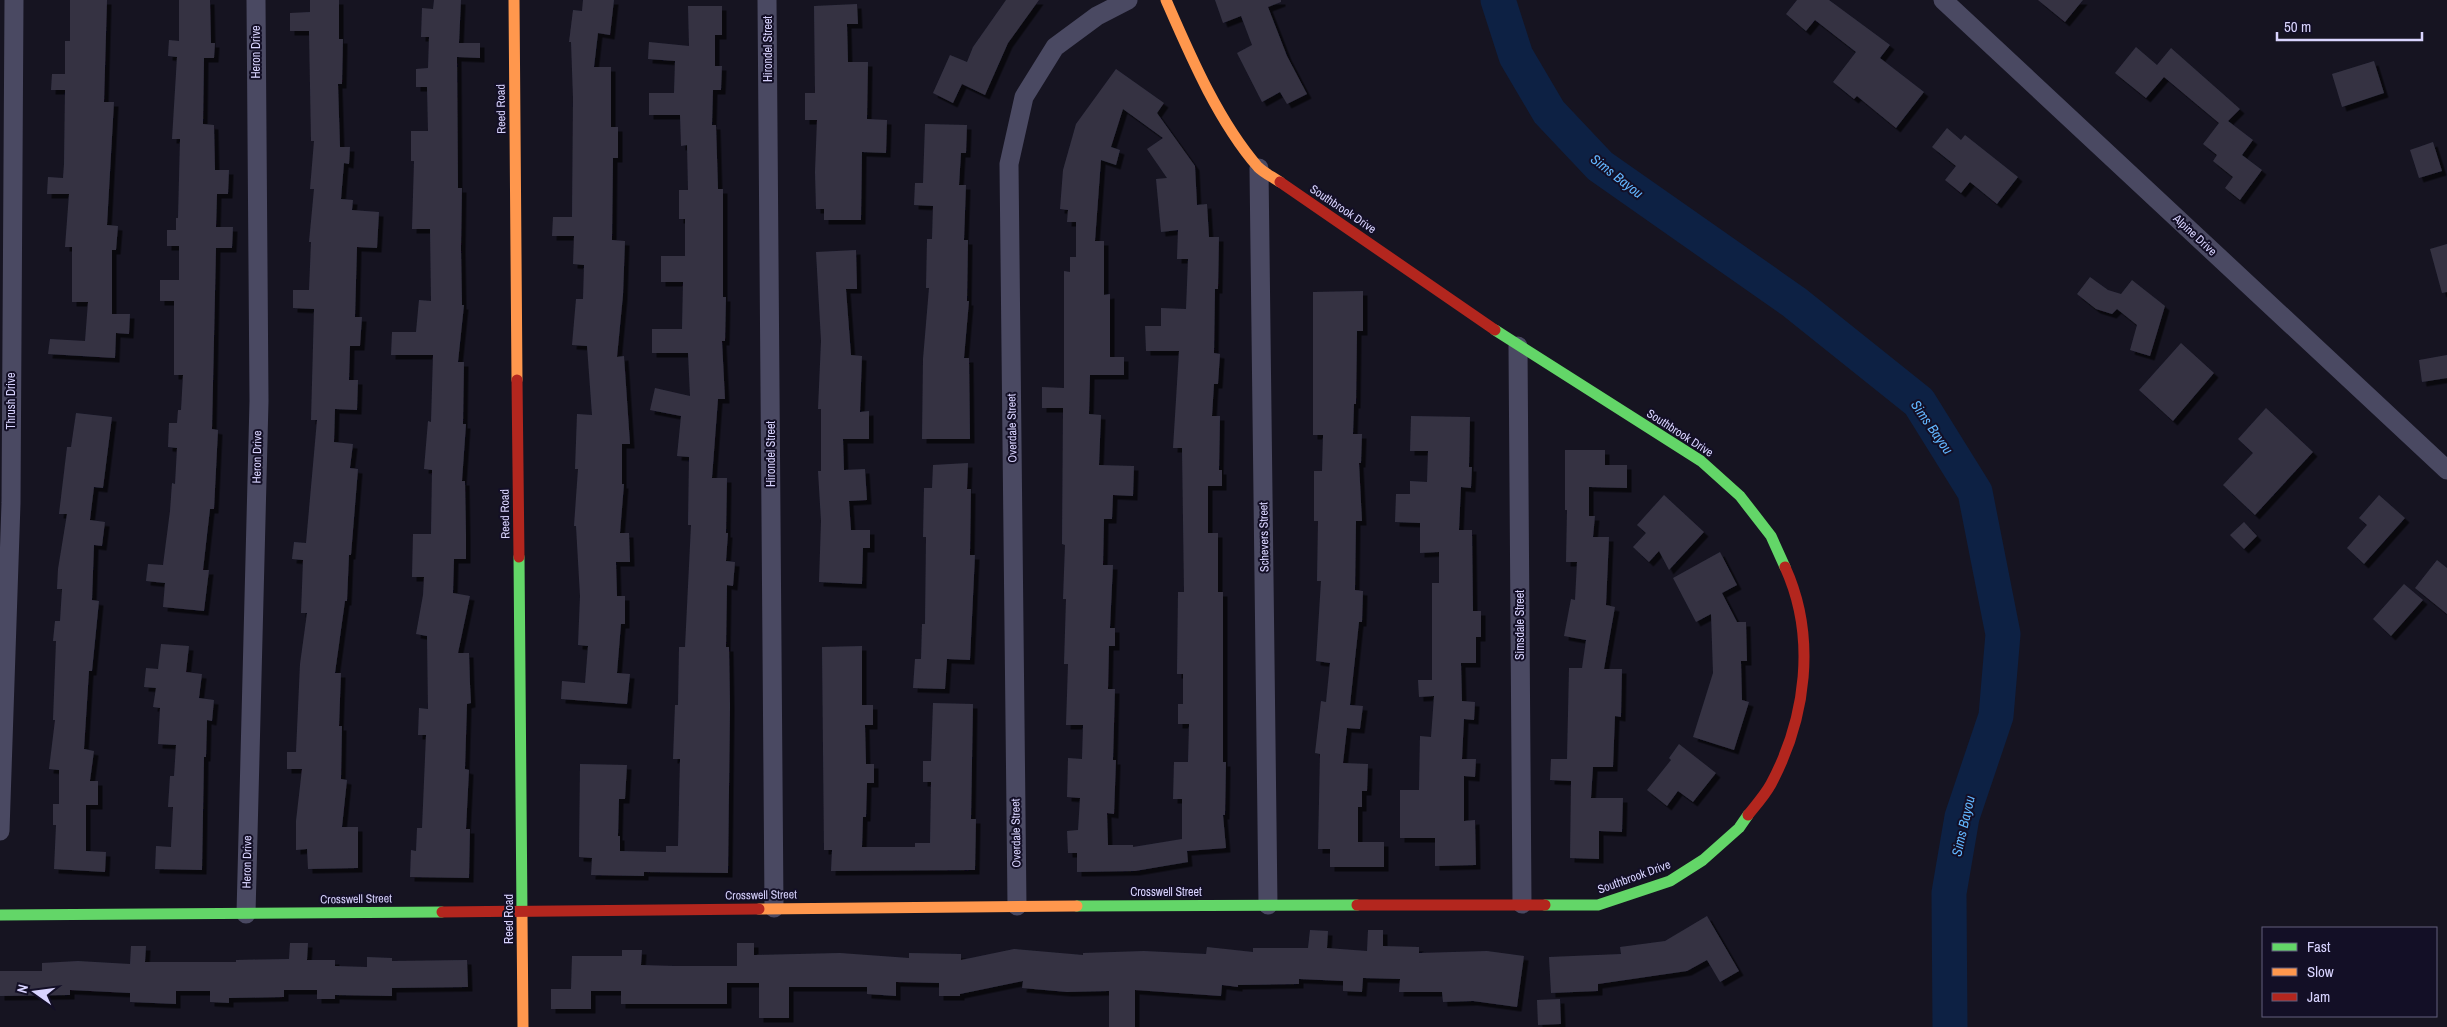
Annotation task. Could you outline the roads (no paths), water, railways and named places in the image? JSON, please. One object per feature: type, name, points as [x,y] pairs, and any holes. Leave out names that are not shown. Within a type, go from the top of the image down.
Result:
[{"type":"street","name":"Thrush Drive","points":[[0,831],[11,504],[14,0]]},
{"type":"street","name":"Heron Drive","points":[[246,914],[259,401],[256,0]]},
{"type":"street","name":"Reed Road","points":[[514,0],[523,1027]]},
{"type":"street","name":"Hirondel Street","points":[[767,0],[774,908]]},
{"type":"street","name":"Overdale Street","points":[[1017,906],[1009,164],[1024,97],[1055,47],[1096,16],[1128,0]]},
{"type":"street","name":"Southbrook Drive","points":[[1166,0],[1184,42],[1226,121],[1259,168],[1518,346],[1701,461],[1740,496],[1771,536],[1790,578],[1802,623],[1804,679],[1793,734],[1770,785],[1739,828],[1703,860],[1670,881],[1598,905],[1522,904]]},
{"type":"street","name":"Alpine Drive","points":[[1944,0],[2447,470]]},
{"type":"street","name":"Schevers Street","points":[[1259,168],[1268,905]]},
{"type":"street","name":"Simsdale Street","points":[[1518,346],[1522,904]]},
{"type":"street","name":"Crosswell Street","points":[[0,915],[1017,906],[1522,904]]},
{"type":"waterway","name":"Sims Bayou","points":[[1498,0],[1516,56],[1549,112],[1600,166],[1794,302],[1919,402],[1975,492],[2003,634],[1996,716],[1962,817],[1949,893],[1950,1027]]}]
